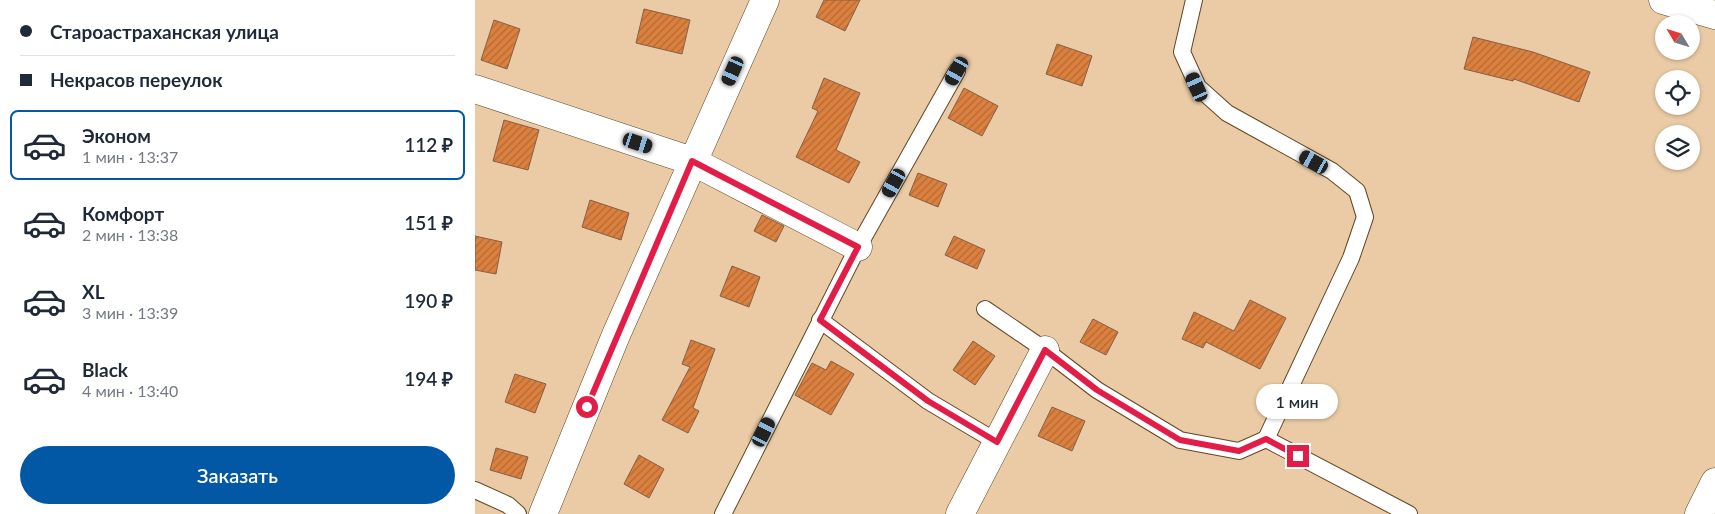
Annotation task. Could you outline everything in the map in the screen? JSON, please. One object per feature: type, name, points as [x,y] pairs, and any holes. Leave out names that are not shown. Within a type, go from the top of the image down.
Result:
[{"type":"street","points":[[543,514],[616,335],[765,0]]},
{"type":"street","points":[[1668,1],[1715,15]]},
{"type":"street","points":[[475,89],[692,161],[858,247]]},
{"type":"street","points":[[960,514],[1045,350]]},
{"type":"street","points":[[1699,514],[1715,482]]},
{"type":"lane","points":[[985,309],[1045,350],[1097,390],[1180,440],[1239,451],[1266,439],[1351,258],[1365,218],[1357,191],[1332,171],[1227,113],[1197,87],[1182,52],[1194,0]]},
{"type":"lane","points":[[723,514],[858,247],[957,71]]},
{"type":"lane","points":[[820,320],[928,401],[997,442]]},
{"type":"lane","points":[[1266,439],[1409,514]]},
{"type":"lane","points":[[475,490],[508,505],[518,514]]},
{"type":"building","points":[[824,0],[860,0],[845,31],[816,17]]},
{"type":"building","points":[[644,9],[690,20],[682,54],[636,43]]},
{"type":"building","points":[[494,20],[520,29],[507,69],[481,60]]},
{"type":"building","points":[[1473,37],[1533,52],[1590,72],[1579,102],[1514,79],[1513,81],[1464,69]]},
{"type":"building","points":[[1057,44],[1092,56],[1082,86],[1046,74]]},
{"type":"building","points":[[824,78],[860,93],[836,150],[860,162],[849,183],[796,157],[818,111],[812,108]]},
{"type":"building","points":[[964,88],[998,106],[982,136],[948,118]]},
{"type":"building","points":[[504,120],[539,130],[528,170],[493,161]]},
{"type":"building","points":[[918,173],[947,184],[938,207],[909,195]]},
{"type":"building","points":[[590,200],[629,213],[621,240],[582,227]]},
{"type":"building","points":[[762,215],[784,226],[776,242],[754,231]]},
{"type":"building","points":[[475,236],[502,242],[496,274],[475,270]]},
{"type":"building","points":[[954,236],[985,250],[977,269],[945,255]]},
{"type":"building","points":[[732,266],[760,277],[749,307],[720,296]]},
{"type":"building","points":[[1250,300],[1286,318],[1260,369],[1206,342],[1203,348],[1182,339],[1194,312],[1234,331]]},
{"type":"building","points":[[1093,319],[1118,332],[1106,355],[1080,342]]},
{"type":"building","points":[[691,340],[715,349],[693,408],[699,411],[688,433],[662,420],[690,367],[682,364]]},
{"type":"building","points":[[973,341],[995,356],[975,385],[953,370]]},
{"type":"building","points":[[831,361],[854,374],[831,415],[795,395],[812,363],[826,370]]},
{"type":"building","points":[[515,374],[546,384],[535,413],[505,402]]},
{"type":"building","points":[[1052,407],[1085,421],[1072,451],[1038,436]]},
{"type":"building","points":[[496,448],[528,457],[521,479],[490,470]]},
{"type":"building","points":[[639,455],[664,469],[649,498],[624,484]]},
{"type":"route","points":[[587,407],[616,335],[692,161],[858,247],[820,320],[928,401],[997,442],[1045,350],[1097,390],[1180,440],[1239,451],[1266,439],[1298,456]]}]
